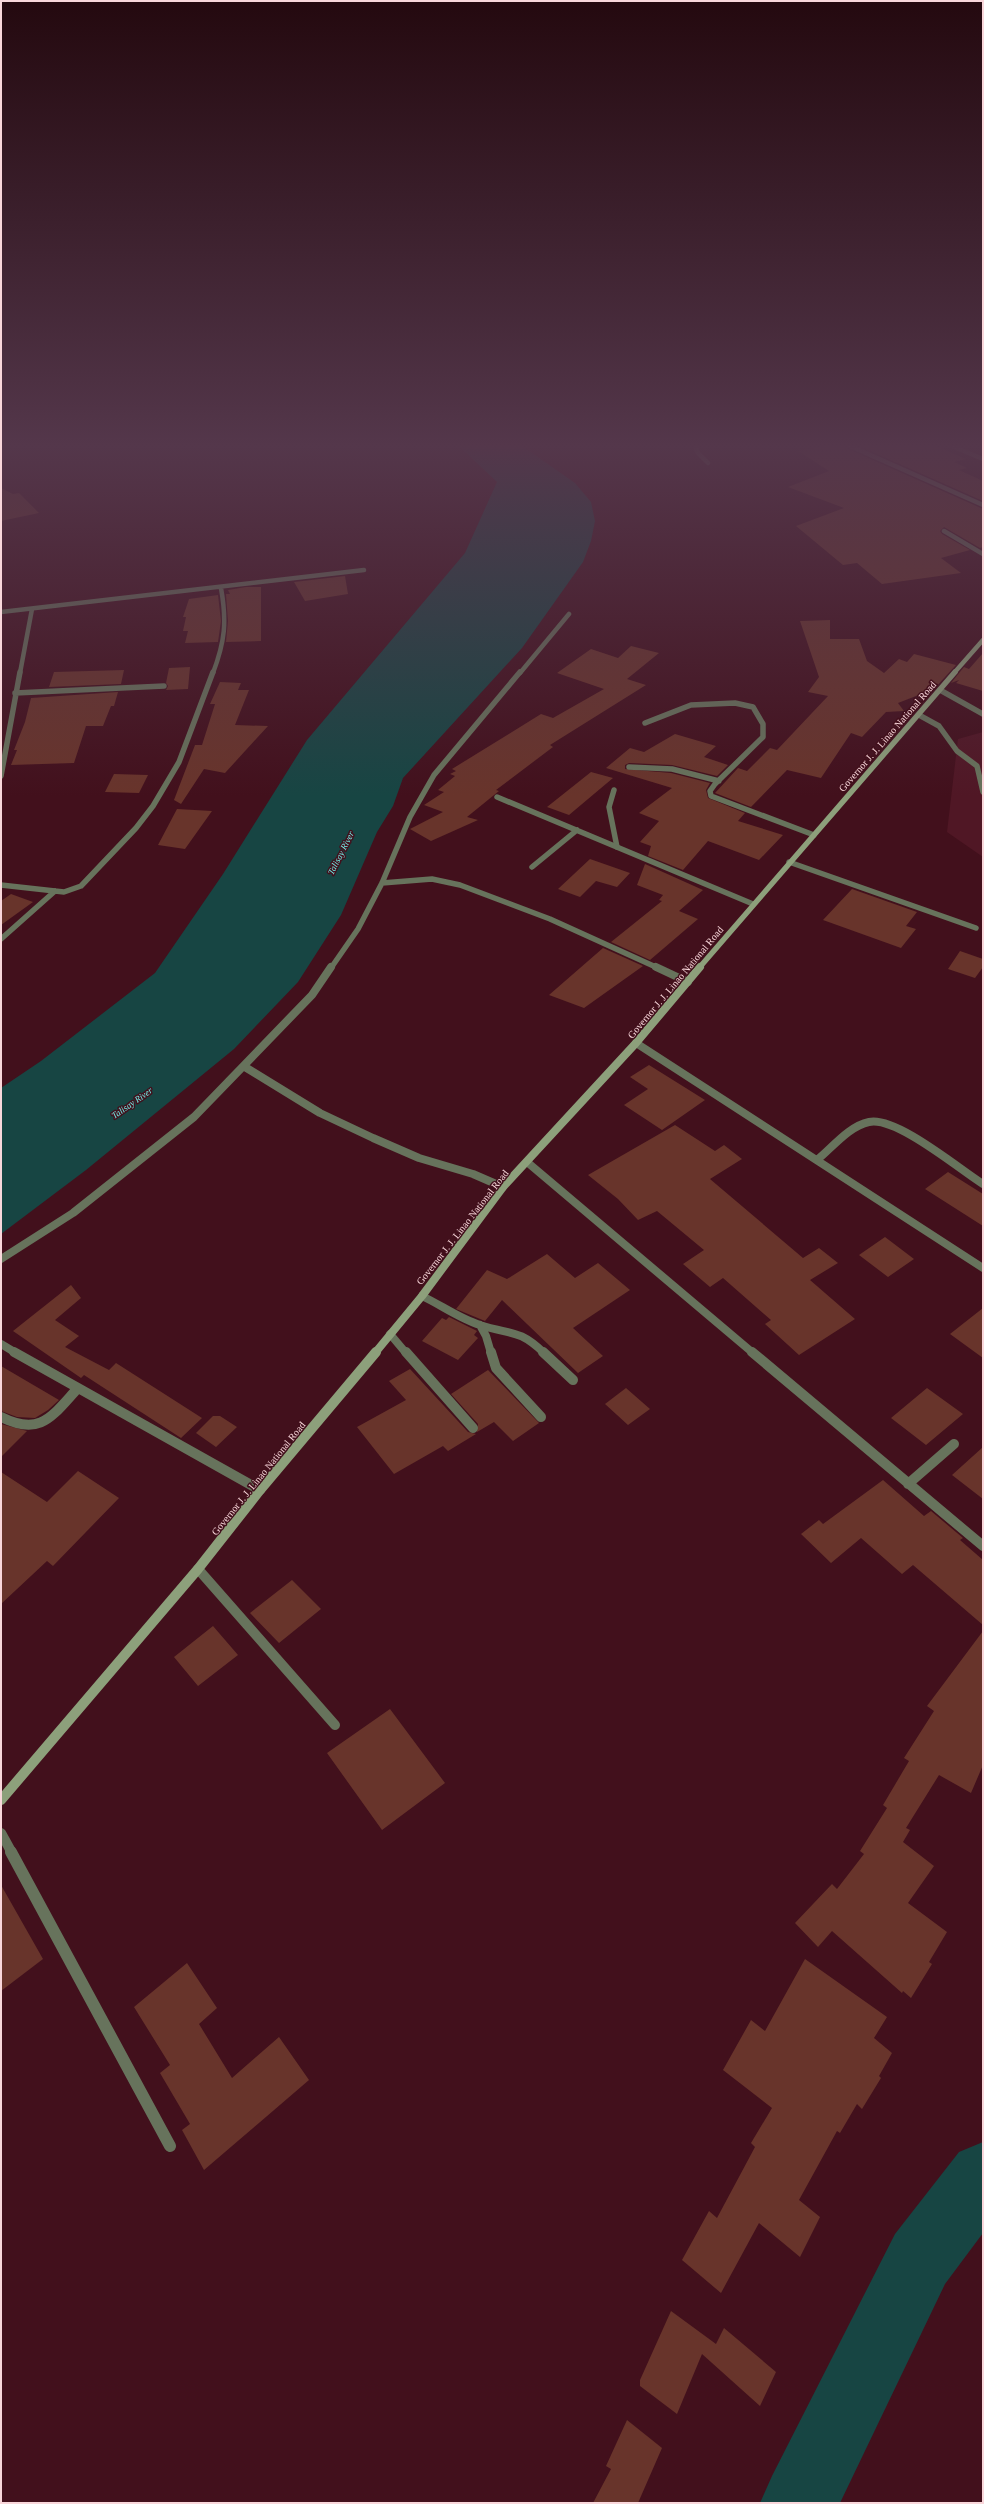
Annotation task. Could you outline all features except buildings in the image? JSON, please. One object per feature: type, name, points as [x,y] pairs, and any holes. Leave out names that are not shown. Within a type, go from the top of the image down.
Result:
[{"type":"main road","name":"Governor J. J. Linao National Road","points":[[1,1800],[198,1569],[260,1490],[422,1296],[503,1187],[636,1043],[789,862],[983,640]]},
{"type":"street","points":[[1,612],[221,588],[364,570]]},
{"type":"street","points":[[1,885],[55,891],[74,891],[81,886],[136,828],[153,806],[179,762],[223,647],[226,616],[221,588]]},
{"type":"street","points":[[1,776],[15,693],[32,609]]},
{"type":"street","points":[[1,1259],[73,1213],[133,1167],[194,1117],[245,1067],[321,984],[358,928],[382,883],[400,838],[434,775],[569,614]]},
{"type":"street","points":[[15,693],[164,686]]},
{"type":"street","points":[[940,690],[983,714]]},
{"type":"street","points":[[645,723],[691,705],[735,703],[753,707],[763,724],[763,737],[710,791],[711,796],[814,835]]},
{"type":"street","points":[[919,715],[939,726],[957,751],[977,766],[983,792]]},
{"type":"street","points":[[629,767],[672,769],[719,781]]},
{"type":"street","points":[[614,790],[608,802],[608,812],[617,833],[617,847]]},
{"type":"street","points":[[497,797],[753,904]]},
{"type":"street","points":[[532,867],[577,830]]},
{"type":"street","points":[[789,862],[976,928]]},
{"type":"street","points":[[382,883],[432,880],[460,885],[550,919],[688,982]]},
{"type":"street","points":[[1,938],[55,891]]},
{"type":"street","points":[[636,1043],[983,1268]]},
{"type":"street","points":[[245,1067],[320,1113],[373,1138],[418,1158],[473,1174],[503,1187]]},
{"type":"street","points":[[817,1160],[849,1134],[868,1122],[880,1121],[908,1134],[983,1184]]},
{"type":"street","points":[[526,1162],[983,1546]]},
{"type":"street","points":[[422,1296],[480,1325],[516,1332],[534,1343],[573,1380]]},
{"type":"street","points":[[480,1325],[488,1335],[492,1360],[496,1368],[541,1417]]},
{"type":"street","points":[[390,1334],[473,1428]]},
{"type":"street","points":[[1,1344],[260,1490]]},
{"type":"street","points":[[1,1417],[14,1425],[27,1428],[37,1427],[47,1421],[78,1388]]},
{"type":"street","points":[[908,1484],[954,1444]]},
{"type":"street","points":[[198,1569],[335,1725]]},
{"type":"street","points":[[1,1833],[170,2146]]},
{"type":"shaded area","points":[[983,732],[983,857],[947,832],[958,739]]},
{"type":"water","name":"Talisay River","points":[[457,563],[582,563],[522,648],[403,778],[393,806],[377,832],[341,915],[298,982],[234,1049],[86,1170],[1,1234],[1,1088],[41,1061],[155,973],[223,874],[307,740]]},
{"type":"waterway","points":[[799,2503],[920,2259],[983,2176]]}]
